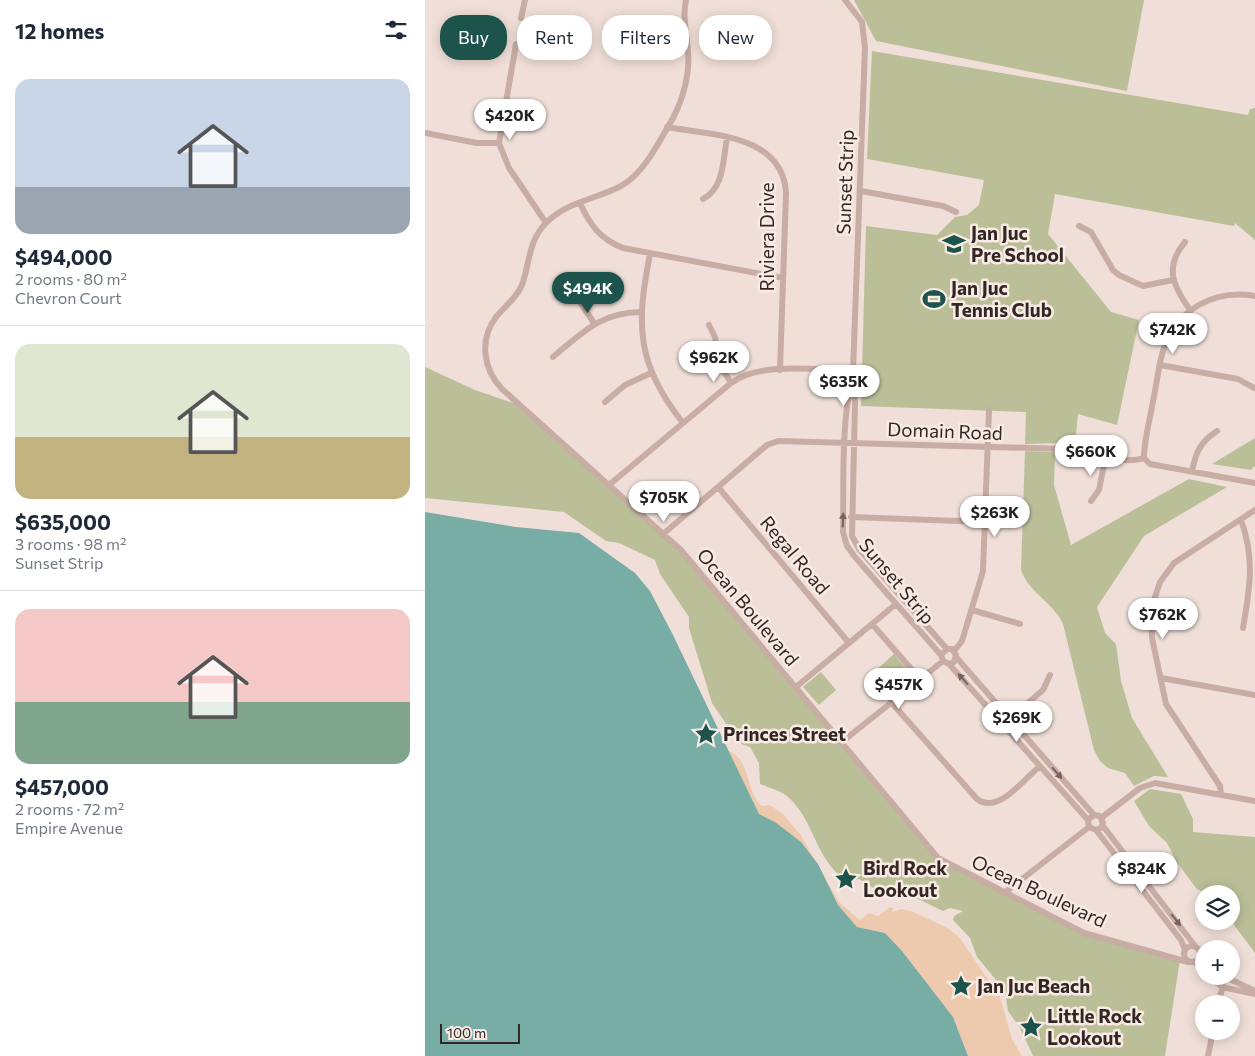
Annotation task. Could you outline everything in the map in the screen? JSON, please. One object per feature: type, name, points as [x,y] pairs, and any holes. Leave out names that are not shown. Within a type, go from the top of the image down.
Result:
[{"type":"street","points":[[522,15],[525,0]]},
{"type":"street","name":"Ocean Boulevard","points":[[687,0],[684,14],[689,55],[682,98],[667,127],[641,166],[626,183],[562,211],[546,223],[529,251],[519,292],[490,328],[485,343],[487,363],[494,380],[662,535],[681,550],[935,855],[1084,933],[1191,962]]},
{"type":"street","name":"Sunset Strip","points":[[845,0],[862,22],[865,48],[853,371],[852,536],[855,545],[947,649]]},
{"type":"street","points":[[516,44],[499,143],[509,168],[546,223]]},
{"type":"street","name":"Riviera Drive","points":[[667,127],[743,141],[760,148],[775,162],[782,173],[786,193],[780,370]]},
{"type":"street","points":[[425,133],[477,143],[499,143]]},
{"type":"street","points":[[703,199],[712,195],[719,183],[727,138]]},
{"type":"street","points":[[861,191],[943,206],[956,212]]},
{"type":"street","points":[[580,203],[589,222],[603,238],[623,248],[783,278]]},
{"type":"street","points":[[1079,226],[1091,232],[1113,270],[1119,275],[1143,286],[1173,280]]},
{"type":"street","points":[[1185,242],[1173,261],[1173,280],[1178,292],[1190,310]]},
{"type":"street","points":[[650,254],[640,312],[643,343],[651,373],[663,396],[683,423]]},
{"type":"street","points":[[1144,458],[1160,365],[1171,332],[1190,310],[1221,296],[1239,294],[1255,296]]},
{"type":"street","points":[[578,298],[594,323]]},
{"type":"street","points":[[553,357],[594,323],[616,314],[640,312]]},
{"type":"street","points":[[709,325],[715,337],[718,362],[731,383]]},
{"type":"street","points":[[1160,365],[1238,379],[1254,388]]},
{"type":"street","points":[[609,485],[731,383],[755,371],[853,371]]},
{"type":"street","name":"Sunset Strip","points":[[853,371],[848,398],[845,443],[843,532],[849,551],[1040,766],[1091,818],[1101,818]]},
{"type":"street","points":[[605,402],[625,384],[651,373]]},
{"type":"street","points":[[842,742],[920,679],[955,654],[962,641],[983,571],[989,410]]},
{"type":"street","points":[[1192,472],[1199,446],[1217,431]]},
{"type":"street","name":"Domain Road","points":[[662,535],[774,441],[1066,449],[1096,454],[1105,460],[1118,458],[1133,461],[1144,458],[1150,464],[1255,483]]},
{"type":"street","points":[[1091,501],[1099,490],[1105,460]]},
{"type":"street","name":"Regal Road","points":[[717,487],[849,643]]},
{"type":"street","points":[[1221,794],[1221,786],[1168,709],[1150,627],[1151,609],[1160,582],[1175,563],[1255,510]]},
{"type":"street","points":[[851,517],[985,522]]},
{"type":"street","points":[[1241,520],[1248,533],[1254,561],[1243,628]]},
{"type":"street","points":[[796,687],[896,604]]},
{"type":"street","points":[[1151,609],[1185,613]]},
{"type":"street","points":[[972,610],[1020,624]]},
{"type":"street","points":[[872,624],[920,679]]},
{"type":"street","points":[[945,660],[947,649],[955,654]]},
{"type":"street","name":"Sunset Strip","points":[[955,654],[1091,818]]},
{"type":"street","points":[[1003,724],[1043,690],[1050,675]]},
{"type":"street","points":[[1161,678],[1255,695]]},
{"type":"street","points":[[891,702],[977,799],[983,803],[997,802],[1040,766]]},
{"type":"street","points":[[1184,952],[1195,946],[1103,826],[1101,818],[1150,784],[1159,783],[1255,800]]},
{"type":"street","points":[[1005,893],[1089,827],[1091,818]]},
{"type":"street","points":[[1096,830],[1103,826]]},
{"type":"street","points":[[1089,827],[1096,830],[1181,940],[1184,952],[1191,962],[1195,964]]},
{"type":"street","name":"Ocean Boulevard","points":[[1169,956],[1184,952]]},
{"type":"street","points":[[1191,962],[1195,960]]},
{"type":"street","points":[[1220,985],[1222,987],[1255,992]]},
{"type":"street","points":[[1240,985],[1255,992]]},
{"type":"street","points":[[1220,995],[1222,987]]},
{"type":"street","points":[[1208,1056],[1211,1040]]},
{"type":"green space","points":[[854,0],[1144,0],[1127,91],[876,41]]},
{"type":"green space","points":[[872,51],[1248,115],[1250,109],[1255,108],[1255,240],[1235,223],[1234,226],[1055,194],[1048,234],[1111,312],[1139,320],[1117,425],[1078,414],[1075,445],[1061,443],[1025,444],[1026,412],[861,406],[866,226],[937,235],[955,217],[967,215],[979,205],[984,180],[867,159]]},
{"type":"green space","points":[[425,367],[475,390],[519,405],[672,542],[931,851],[1072,928],[1180,960],[1165,1056],[1033,1056],[1020,1028],[1008,1011],[1005,991],[977,957],[970,938],[953,920],[954,916],[963,911],[950,908],[943,911],[912,896],[892,891],[878,891],[859,879],[846,881],[835,872],[821,851],[798,807],[783,793],[760,784],[759,763],[750,747],[739,743],[712,703],[689,628],[689,617],[660,574],[655,560],[619,543],[606,541],[564,512],[425,498]]},
{"type":"green space","points":[[1255,438],[1255,466],[1251,470],[1212,464]]},
{"type":"green space","points":[[1025,451],[1055,452],[1054,485],[1071,545],[1189,479],[1227,487],[1144,536],[1097,607],[1105,633],[1116,644],[1121,681],[1132,718],[1168,777],[1154,776],[1134,786],[1125,773],[1108,768],[1100,761],[1094,750],[1063,624],[1054,610],[1035,592],[1021,570]]},
{"type":"green space","points":[[894,654],[911,674],[891,691],[875,671]]},
{"type":"green space","points":[[821,672],[836,690],[819,705],[803,687]]},
{"type":"green space","points":[[1150,789],[1181,794],[1193,819],[1193,832],[1255,837],[1255,953],[1238,930],[1240,930],[1240,885],[1195,885],[1195,887],[1176,861],[1167,843],[1149,826],[1134,801]]},
{"type":"sand","points":[[536,528],[723,750],[732,752],[739,758],[757,800],[762,806],[770,805],[783,814],[800,834],[839,902],[860,920],[869,913],[878,916],[890,907],[893,908],[892,912],[901,909],[911,911],[946,927],[959,937],[1000,997],[1012,1039],[1022,1056],[968,1056],[953,1017],[902,951],[885,933],[836,923]]},
{"type":"water","points":[[425,512],[516,527],[579,533],[635,573],[650,591],[672,633],[759,814],[775,822],[801,842],[818,864],[838,905],[857,927],[885,933],[902,951],[953,1017],[968,1056],[425,1056]]},
{"type":"place","name":"Jan Juc Pre School","points":[[954,244]]},
{"type":"place","name":"Jan Juc Tennis Club","points":[[934,299]]},
{"type":"place","name":"Princes Street","points":[[706,734]]},
{"type":"place","name":"Bird Rock Lookout","points":[[846,879]]},
{"type":"place","name":"Jan Juc Beach","points":[[961,986]]},
{"type":"place","name":"Little Rock Lookout","points":[[1031,1027]]}]
